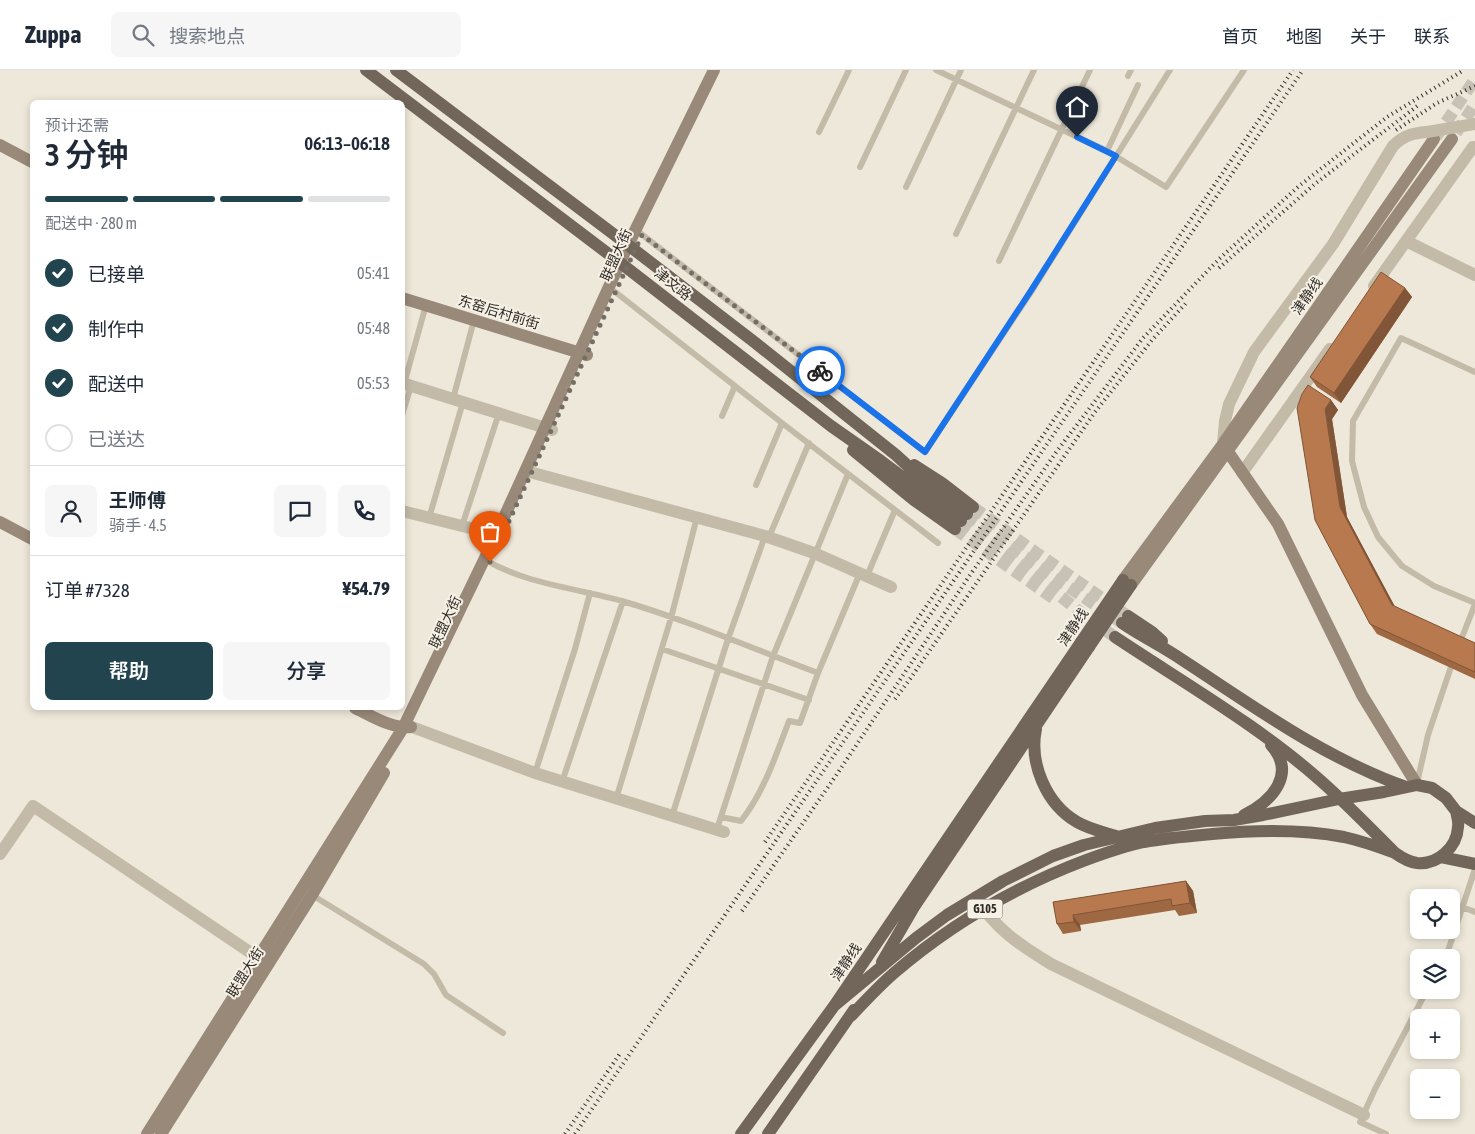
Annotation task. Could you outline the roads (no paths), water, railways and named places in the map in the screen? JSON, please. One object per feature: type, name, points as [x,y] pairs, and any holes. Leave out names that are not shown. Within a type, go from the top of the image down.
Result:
[{"type":"main road","name":"津文路","points":[[366,70],[624,265],[831,426],[855,452],[914,500],[964,518],[896,455],[632,247],[396,70]]},
{"type":"main road","points":[[639,232],[714,70]]},
{"type":"main road","name":"联盟大街","points":[[161,1134],[263,961],[307,892],[406,726],[499,536],[639,232],[721,70]]},
{"type":"main road","name":"津静线","points":[[1225,448],[1430,136]]},
{"type":"main road","name":"津静线","points":[[740,1134],[834,1006],[1127,583],[1452,139]]},
{"type":"main road","points":[[0,146],[30,161]]},
{"type":"main road","name":"东窑后村前街","points":[[405,299],[584,354]]},
{"type":"main road","points":[[1225,448],[1278,524],[1362,695],[1411,786]]},
{"type":"main road","points":[[0,522],[30,538]]},
{"type":"main road","points":[[0,529],[30,544]]},
{"type":"main road","points":[[1125,620],[1272,720],[1375,776],[1411,786],[1432,788],[1446,798],[1456,811],[1475,823]]},
{"type":"main road","points":[[1115,637],[1261,734],[1322,782],[1395,853],[1406,860],[1418,863],[1432,861],[1448,850],[1455,840],[1458,826],[1456,811]]},
{"type":"main road","name":"津静线","points":[[768,1134],[851,1016],[914,907],[1037,724],[1085,644]]},
{"type":"main road","points":[[362,710],[406,726]]},
{"type":"main road","points":[[374,710],[406,726]]},
{"type":"main road","points":[[1037,724],[1034,739],[1036,764],[1054,801],[1075,821],[1087,827],[1143,842]]},
{"type":"main road","points":[[1234,820],[1264,803],[1278,786],[1282,775],[1282,764],[1276,750],[1261,734]]},
{"type":"main road","points":[[834,1006],[947,915],[1003,881],[1053,856],[1084,845],[1154,828],[1205,820],[1234,820],[1411,786]]},
{"type":"main road","name":"G105","points":[[851,1016],[894,973],[947,933],[984,910],[1059,870],[1104,853],[1143,842],[1231,832],[1305,832],[1344,837],[1395,853]]},
{"type":"main road","points":[[1440,857],[1475,864]]},
{"type":"main road","points":[[147,1134],[263,961]]},
{"type":"street","points":[[1225,448],[1224,421],[1229,404],[1254,352],[1333,244],[1393,146],[1401,138],[1413,133],[1430,136],[1475,124]]},
{"type":"street","points":[[1367,297],[1473,147]]},
{"type":"street","points":[[1406,241],[1475,275]]},
{"type":"street","points":[[1242,473],[1338,337]]},
{"type":"street","points":[[406,384],[549,429]]},
{"type":"street","points":[[529,472],[767,536],[814,553],[891,587]]},
{"type":"street","points":[[405,512],[499,536]]},
{"type":"street","points":[[406,726],[562,782],[672,816],[721,826]]},
{"type":"street","points":[[0,854],[33,806],[263,961]]},
{"type":"street","points":[[976,897],[993,921],[1017,944],[1051,964],[1364,1115]]},
{"type":"lane","points":[[819,132],[849,70]]},
{"type":"lane","points":[[860,167],[906,70]]},
{"type":"lane","points":[[936,70],[1107,151],[1166,187],[1244,70]]},
{"type":"lane","points":[[906,187],[961,70]]},
{"type":"lane","points":[[956,234],[1034,70]]},
{"type":"lane","points":[[1000,261],[1090,70]]},
{"type":"lane","points":[[639,232],[925,452],[1032,289],[1170,70]]},
{"type":"lane","points":[[1107,151],[1138,85]]},
{"type":"lane","points":[[613,289],[782,423],[938,543]]},
{"type":"lane","points":[[406,384],[426,305]]},
{"type":"lane","points":[[429,518],[458,400],[474,320]]},
{"type":"lane","points":[[1411,786],[1468,619],[1475,604],[1434,586],[1402,566],[1378,537],[1364,507],[1352,461],[1353,420],[1401,338],[1475,372]]},
{"type":"lane","points":[[722,416],[735,386]]},
{"type":"lane","points":[[462,526],[499,413]]},
{"type":"lane","points":[[756,485],[782,423]]},
{"type":"lane","points":[[672,816],[728,639],[767,536],[809,443]]},
{"type":"lane","points":[[721,826],[772,656],[848,474]]},
{"type":"lane","points":[[721,826],[741,820],[750,809],[773,762],[789,721],[800,723],[818,673],[895,510]]},
{"type":"lane","points":[[616,799],[671,618],[697,516]]},
{"type":"lane","points":[[487,561],[524,576],[623,601],[818,673]]},
{"type":"lane","points":[[535,773],[575,649],[590,594]]},
{"type":"lane","points":[[562,782],[623,601]]},
{"type":"lane","points":[[662,649],[809,700]]},
{"type":"lane","points":[[1448,949],[1475,869]]},
{"type":"lane","points":[[307,892],[424,964],[434,974],[446,995],[503,1033]]},
{"type":"lane","points":[[1462,907],[1475,912]]},
{"type":"lane","points":[[1386,1134],[1360,1122],[1422,999]]},
{"type":"tunnel","points":[[1436,137],[1475,79]]},
{"type":"tunnel","points":[[1456,133],[1475,104]]},
{"type":"tunnel","points":[[973,507],[1128,616]]},
{"type":"tunnel","points":[[967,514],[1055,578],[1122,623]]},
{"type":"tunnel","points":[[961,521],[1115,637]]},
{"type":"tunnel","points":[[955,529],[1057,601]]},
{"type":"railway","points":[[765,842],[1293,70]]},
{"type":"railway","points":[[575,1134],[1303,70]]},
{"type":"railway","points":[[742,911],[837,774],[970,575],[1057,451],[1143,338],[1219,259],[1299,186],[1387,117],[1464,70]]},
{"type":"railway","points":[[1396,130],[1437,103],[1475,86]]},
{"type":"railway","points":[[1219,268],[1316,183],[1420,104]]},
{"type":"railway","points":[[895,699],[1095,412],[1152,340],[1188,301]]},
{"type":"railway","points":[[565,1134],[621,1052]]}]
